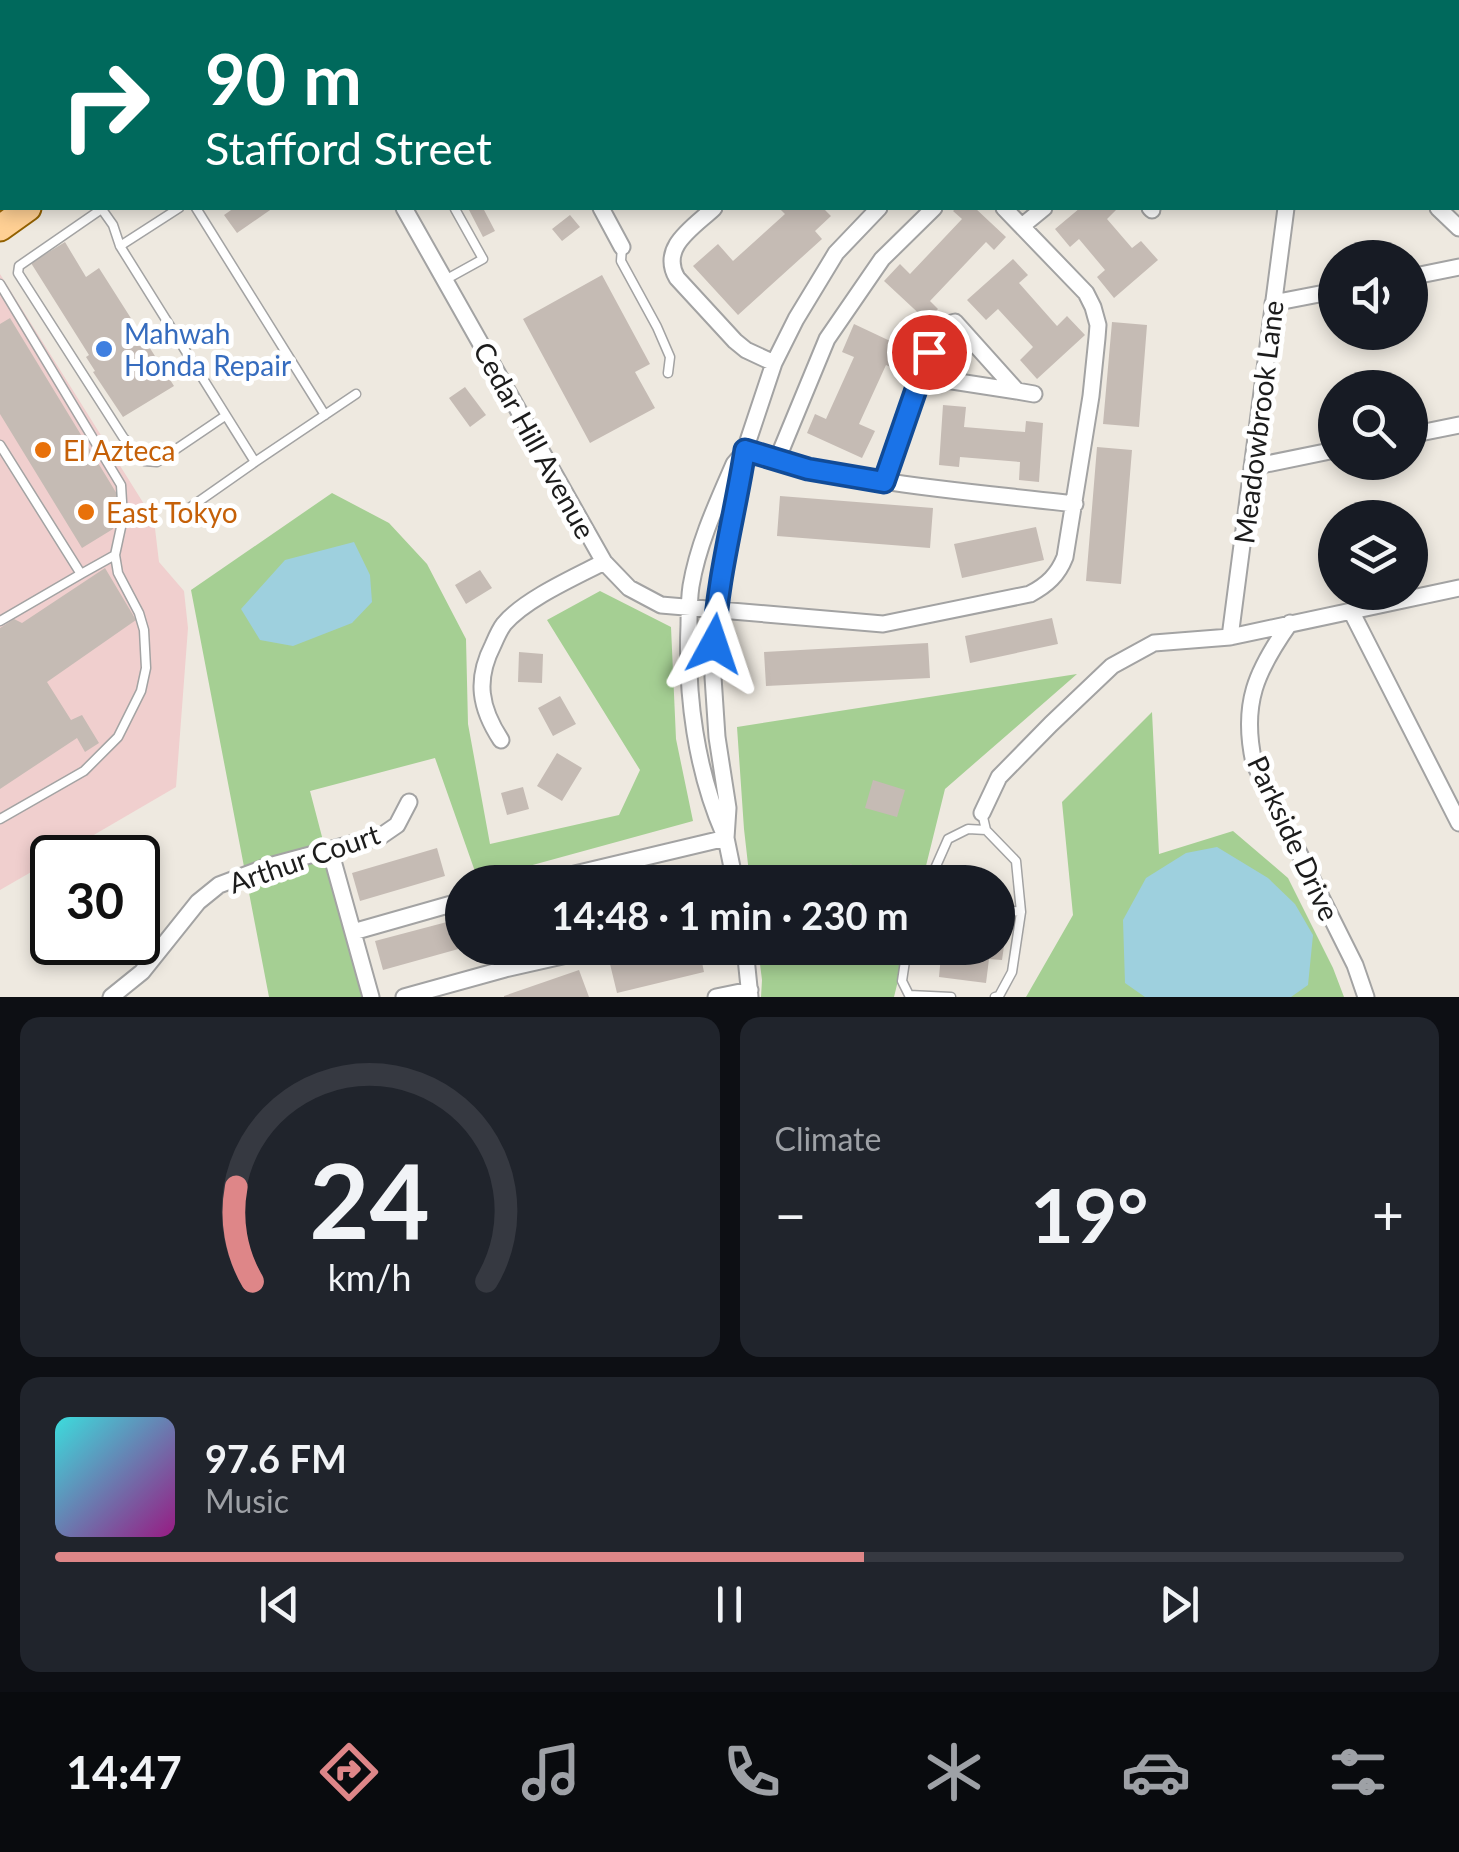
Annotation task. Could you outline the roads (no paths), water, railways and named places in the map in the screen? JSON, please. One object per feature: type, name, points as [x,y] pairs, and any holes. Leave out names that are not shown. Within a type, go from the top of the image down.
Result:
[{"type":"main road","points":[[0,228],[25,210]]},
{"type":"street","name":"Cedar Hill Avenue","points":[[405,210],[604,562],[630,588],[660,605],[883,624],[1030,594],[1044,587],[1063,564],[1091,396],[1098,325],[1086,293],[1006,210]]},
{"type":"street","points":[[602,210],[622,247]]},
{"type":"street","points":[[712,210],[676,244],[671,253],[672,270],[735,341],[774,364]]},
{"type":"street","points":[[726,838],[728,808],[713,677],[716,611],[745,450],[774,364],[796,318],[836,254],[877,210]]},
{"type":"street","points":[[777,460],[827,339],[882,259],[932,210]]},
{"type":"street","points":[[1022,226],[1042,210]]},
{"type":"street","name":"Meadowbrook Lane","points":[[1230,637],[1286,210]]},
{"type":"street","points":[[1440,210],[1459,228]]},
{"type":"street","points":[[1428,273],[1459,267]]},
{"type":"street","points":[[1273,303],[1318,294]]},
{"type":"street","points":[[884,482],[938,328],[954,322],[1017,391]]},
{"type":"street","points":[[920,376],[1034,394]]},
{"type":"street","points":[[1428,431],[1459,425]]},
{"type":"street","points":[[745,450],[808,469],[884,482],[1075,504]]},
{"type":"street","points":[[732,865],[726,838],[712,806],[690,696],[690,588],[707,529],[734,464],[745,450]]},
{"type":"street","points":[[1252,467],[1318,453]]},
{"type":"street","points":[[501,740],[488,721],[482,680],[486,660],[504,624],[545,594],[604,562]]},
{"type":"street","points":[[984,822],[1000,777],[1112,666],[1154,643],[1230,637],[1459,588]]},
{"type":"street","points":[[1350,611],[1459,823]]},
{"type":"street","name":"Parkside Drive","points":[[1290,623],[1268,654],[1258,680],[1250,705],[1248,736],[1254,763],[1366,997]]},
{"type":"street","name":"Arthur Court","points":[[112,997],[142,972],[198,902],[219,885],[269,866],[381,836],[397,824],[409,802]]},
{"type":"street","points":[[612,865],[726,838]]},
{"type":"street","points":[[330,850],[371,997]]},
{"type":"street","points":[[353,932],[445,907]]},
{"type":"street","points":[[404,997],[523,965]]},
{"type":"street","points":[[716,997],[750,994],[746,965]]},
{"type":"lane","points":[[99,210],[19,266],[18,273],[123,438],[144,461],[157,462],[225,416]]},
{"type":"lane","points":[[103,210],[120,246],[255,462]]},
{"type":"lane","points":[[120,246],[176,210]]},
{"type":"lane","points":[[197,210],[326,415]]},
{"type":"lane","points":[[446,280],[483,259],[456,210]]},
{"type":"lane","points":[[622,247],[621,261],[670,357],[668,373]]},
{"type":"lane","points":[[0,284],[121,485],[123,518],[115,555],[118,574],[144,630],[146,668],[141,691],[118,736],[84,771],[0,819]]},
{"type":"lane","points":[[178,516],[356,394]]},
{"type":"lane","points":[[0,445],[81,574]]},
{"type":"lane","points":[[0,621],[115,555]]},
{"type":"lane","points":[[937,865],[948,839],[984,822],[1016,861],[1022,912],[1012,972],[995,997]]},
{"type":"lane","points":[[1015,911],[1022,912]]},
{"type":"lane","points":[[904,965],[902,981],[909,994],[951,997]]},
{"type":"water","points":[[354,542],[370,575],[372,602],[352,623],[293,646],[260,640],[241,609],[285,560]]},
{"type":"water","points":[[1217,847],[1268,878],[1295,904],[1313,935],[1308,985],[1291,997],[1145,997],[1125,983],[1123,920],[1146,878],[1186,853]]},
{"type":"place","name":"Mahwah Honda Repair","points":[[104,349]]},
{"type":"place","name":"El Azteca","points":[[43,450]]},
{"type":"place","name":"East Tokyo","points":[[86,512]]}]
